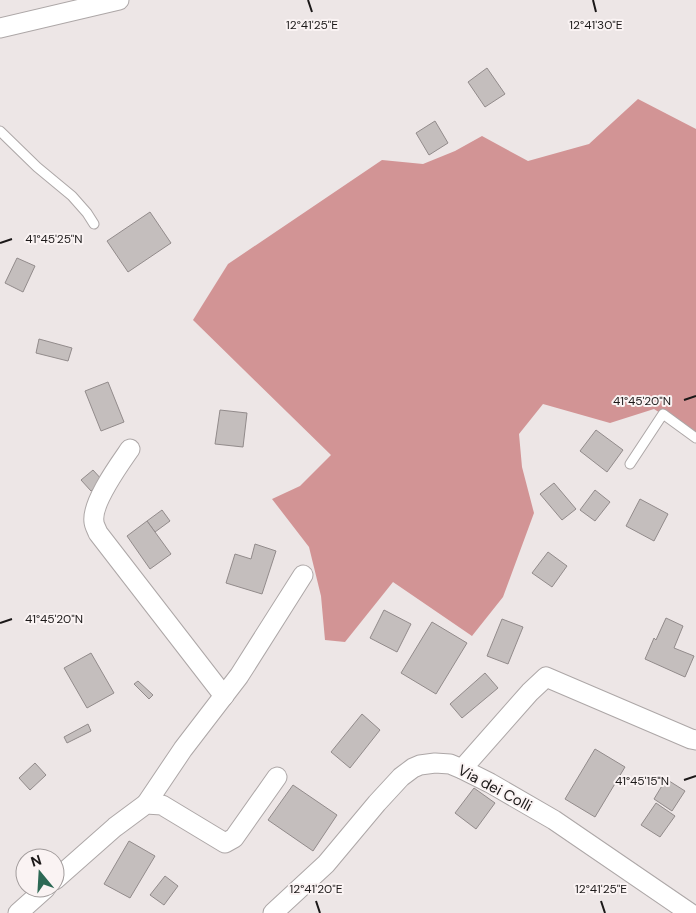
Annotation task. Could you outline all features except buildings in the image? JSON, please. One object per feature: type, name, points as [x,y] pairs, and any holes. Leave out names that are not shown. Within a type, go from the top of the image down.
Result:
[{"type":"street","points":[[0,28],[119,0]]},
{"type":"street","points":[[130,449],[101,493],[93,521],[98,533],[224,696]]},
{"type":"street","points":[[65,871],[115,827],[146,804],[183,749],[239,676],[303,575]]},
{"type":"street","points":[[462,769],[530,692],[546,677],[696,740]]},
{"type":"street","name":"Via dei Colli","points":[[273,913],[326,864],[381,797],[407,772],[420,765],[435,763],[450,764],[462,769],[554,820],[690,913]]},
{"type":"street","points":[[146,804],[162,805],[225,843],[234,838],[277,777]]},
{"type":"street","points":[[18,913],[35,898]]},
{"type":"lane","points":[[0,132],[37,167],[72,196],[94,224]]},
{"type":"lane","points":[[630,464],[664,414],[696,438]]},
{"type":"shaded area","points":[[638,99],[696,129],[696,436],[654,409],[610,423],[543,404],[519,434],[522,467],[534,513],[503,597],[472,636],[393,582],[345,642],[325,640],[321,596],[309,547],[272,499],[300,486],[331,455],[193,320],[228,264],[382,160],[423,164],[455,151],[482,136],[528,161],[589,144]]}]
